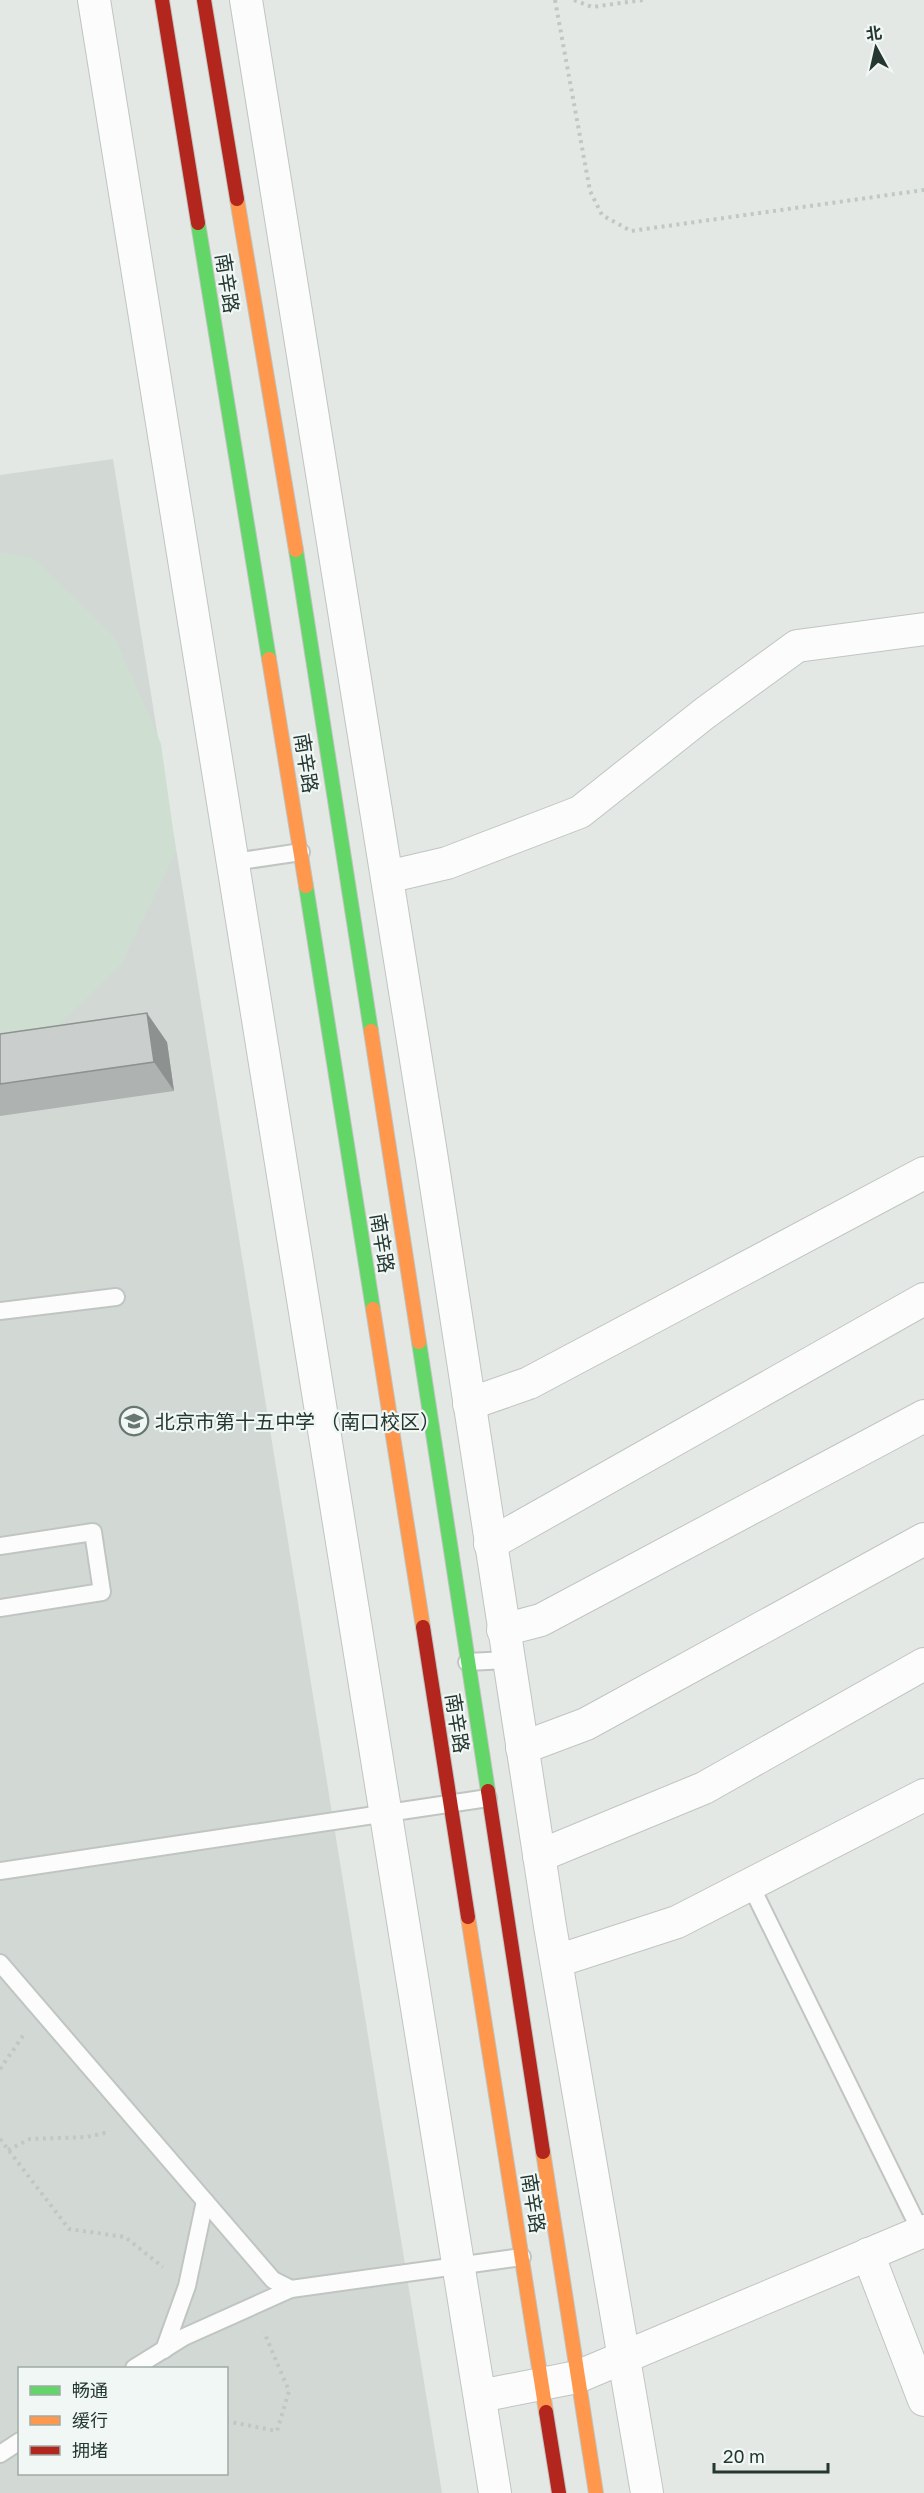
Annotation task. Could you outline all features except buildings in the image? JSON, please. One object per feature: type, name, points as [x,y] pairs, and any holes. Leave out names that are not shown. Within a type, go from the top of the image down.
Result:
[{"type":"main road","name":"南辛路","points":[[162,0],[301,852],[559,2493]]},
{"type":"main road","name":"南辛路","points":[[204,0],[311,642],[596,2493]]},
{"type":"street","points":[[94,0],[495,2493]]},
{"type":"street","points":[[246,0],[387,877],[505,1645],[556,1961],[647,2493]]},
{"type":"street","points":[[387,877],[447,863],[580,812],[705,713],[797,645],[924,629]]},
{"type":"street","points":[[469,1404],[529,1383],[924,1173]]},
{"type":"street","points":[[490,1544],[924,1299]]},
{"type":"street","points":[[505,1645],[541,1620],[924,1416]]},
{"type":"street","points":[[522,1748],[586,1724],[924,1539]]},
{"type":"street","points":[[539,1856],[704,1788],[924,1664]]},
{"type":"street","points":[[556,1961],[678,1922],[924,1795]]},
{"type":"street","points":[[480,2396],[577,2377],[922,2232]]},
{"type":"street","points":[[868,2254],[924,2400]]},
{"type":"lane","points":[[234,862],[301,852]]},
{"type":"lane","points":[[364,991],[404,988]]},
{"type":"lane","points":[[0,1311],[116,1297]]},
{"type":"lane","points":[[0,1546],[93,1532],[102,1593],[0,1608]]},
{"type":"lane","points":[[467,1662],[505,1645]]},
{"type":"lane","points":[[0,1870],[488,1798]]},
{"type":"lane","points":[[750,1884],[922,2232]]},
{"type":"lane","points":[[3,1971],[46,2016],[273,2280],[291,2289]]},
{"type":"lane","points":[[164,2350],[187,2286],[205,2201]]},
{"type":"lane","points":[[136,2367],[184,2337],[291,2289],[522,2257]]},
{"type":"lane","points":[[0,2454],[18,2442]]},
{"type":"path","points":[[555,0],[590,191],[602,215],[631,231],[924,189]]},
{"type":"path","points":[[574,0],[592,7],[643,0]]},
{"type":"path","points":[[0,2069],[20,2036],[46,2016]]},
{"type":"path","points":[[8,2150],[30,2139],[87,2137],[107,2133],[131,2115]]},
{"type":"path","points":[[0,2139],[69,2229],[125,2237],[187,2286]]},
{"type":"path","points":[[228,2421],[277,2432],[290,2391],[254,2306]]},
{"type":"shaded area","name":"北京市第十五中学 （南口校区）","points":[[113,459],[442,2493],[0,2493],[0,475]]},
{"type":"green space","points":[[0,552],[34,559],[114,637],[161,744],[176,851],[121,964],[46,1037],[0,1043]]},
{"type":"traffic: fast","points":[[198,223],[269,659]]},
{"type":"traffic: fast","points":[[296,550],[371,1031]]},
{"type":"traffic: fast","points":[[306,886],[373,1309]]},
{"type":"traffic: fast","points":[[419,1342],[488,1791]]},
{"type":"traffic: slow","points":[[237,199],[296,550]]},
{"type":"traffic: slow","points":[[269,659],[306,886]]},
{"type":"traffic: slow","points":[[371,1031],[419,1342]]},
{"type":"traffic: slow","points":[[373,1309],[423,1627]]},
{"type":"traffic: slow","points":[[468,1917],[546,2412]]},
{"type":"traffic: slow","points":[[543,2152],[596,2493]]},
{"type":"traffic: jam","points":[[162,0],[198,223]]},
{"type":"traffic: jam","points":[[204,0],[237,199]]},
{"type":"traffic: jam","points":[[423,1627],[468,1917]]},
{"type":"traffic: jam","points":[[488,1791],[543,2152]]},
{"type":"traffic: jam","points":[[546,2412],[559,2493]]},
{"type":"place","name":"北京市第十五中学 （南口校区）","points":[[134,1421]]}]
